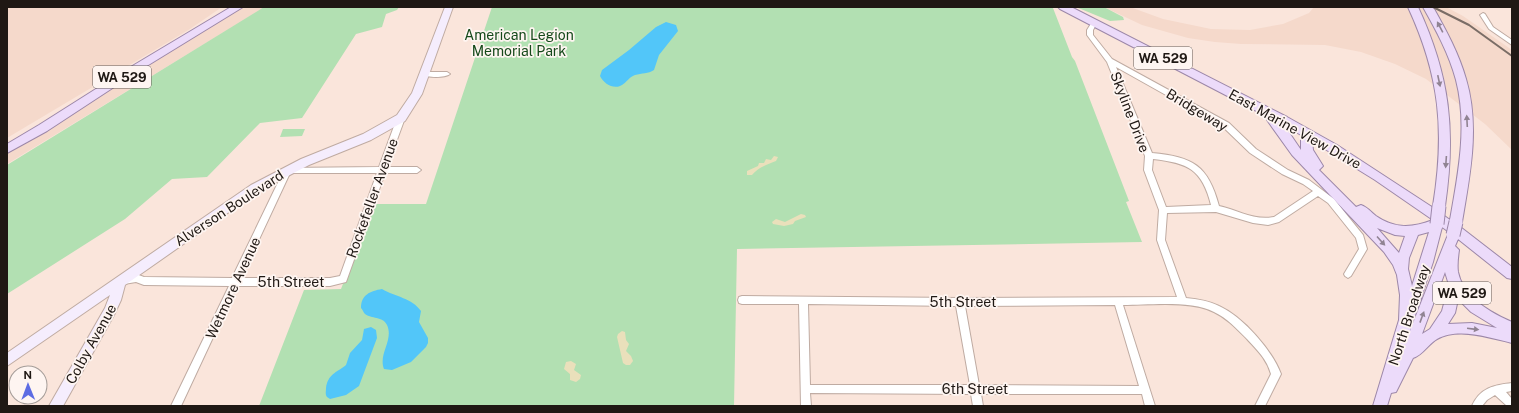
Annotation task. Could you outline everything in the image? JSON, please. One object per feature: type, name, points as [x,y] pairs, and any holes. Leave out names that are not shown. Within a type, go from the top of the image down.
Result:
[{"type":"main road","name":"WA 529","points":[[7,149],[43,128],[133,70],[238,7]]},
{"type":"main road","name":"Alverson Boulevard","points":[[7,360],[120,280],[256,188],[288,170],[367,137],[401,118],[417,94],[449,7]]},
{"type":"main road","name":"East Marine View Drive","points":[[1063,7],[1263,110],[1343,154],[1392,185],[1446,223],[1512,274]]},
{"type":"main road","name":"North Broadway","points":[[1380,406],[1433,243],[1445,176],[1446,123],[1443,98],[1434,60],[1413,7]]},
{"type":"main road","name":"WA 529","points":[[1428,7],[1450,48],[1464,92],[1467,128],[1465,160],[1450,266],[1452,276],[1465,297],[1477,308],[1499,322],[1512,328]]},
{"type":"main road","points":[[1263,110],[1280,127],[1296,152],[1384,243],[1395,258],[1401,270],[1406,290],[1406,323]]},
{"type":"main road","points":[[1296,152],[1292,144],[1292,140],[1306,133],[1307,149],[1313,163],[1371,219],[1392,229],[1413,231],[1437,224]]},
{"type":"main road","points":[[1313,163],[1312,156],[1318,152],[1326,151],[1343,154]]},
{"type":"main road","name":"North Broadway","points":[[1380,406],[1403,366],[1455,229]]},
{"type":"main road","points":[[1401,270],[1403,258],[1413,231]]},
{"type":"main road","name":"Colby Avenue","points":[[56,406],[110,311],[115,300],[120,280]]},
{"type":"main road","points":[[1403,366],[1418,344],[1435,332],[1448,313],[1456,284]]},
{"type":"main road","points":[[1435,332],[1462,328],[1481,330],[1512,337]]},
{"type":"street","points":[[1483,15],[1492,28],[1512,43]]},
{"type":"street","name":"Bridgeway","points":[[1094,23],[1089,33],[1110,61],[1226,125],[1253,152],[1285,172],[1306,182],[1331,201],[1360,237],[1363,250],[1348,274]]},
{"type":"street","name":"Skyline Drive","points":[[1110,61],[1149,156],[1148,170],[1163,210],[1160,240],[1183,301]]},
{"type":"street","points":[[425,74],[448,74]]},
{"type":"street","name":"Rockefeller Avenue","points":[[342,279],[401,118]]},
{"type":"street","points":[[1149,156],[1185,162],[1197,169],[1204,177],[1214,196],[1216,209]]},
{"type":"street","points":[[288,170],[417,170]]},
{"type":"street","name":"Wetmore Avenue","points":[[176,406],[288,170]]},
{"type":"street","points":[[1163,210],[1216,209],[1256,222],[1268,223],[1276,220],[1318,192]]},
{"type":"street","name":"5th Street","points":[[120,280],[136,278],[144,281],[330,282],[342,279]]},
{"type":"street","name":"5th Street","points":[[742,300],[960,302],[1183,301],[1200,303],[1226,315],[1266,353],[1276,374],[1260,406]]},
{"type":"street","points":[[803,300],[806,406]]},
{"type":"street","points":[[960,302],[978,406]]},
{"type":"street","points":[[1118,302],[1150,406]]},
{"type":"street","points":[[1477,406],[1486,394],[1496,390],[1512,387]]},
{"type":"street","name":"6th Street","points":[[806,389],[1144,390]]},
{"type":"street","points":[[1496,390],[1512,405]]},
{"type":"shaded area","points":[[7,7],[222,7],[190,29],[7,138]]},
{"type":"shaded area","points":[[238,7],[265,7],[7,164],[7,147]]},
{"type":"shaded area","points":[[1104,7],[1130,7],[1163,19],[1211,29],[1250,30],[1283,24],[1309,13],[1314,7],[1446,7],[1463,16],[1512,50],[1512,150],[1485,124],[1426,79],[1395,64],[1361,52],[1325,45],[1241,44],[1188,38],[1142,25]]},
{"type":"green space","points":[[264,7],[399,7],[397,10],[386,14],[382,27],[356,34],[302,118],[260,123],[207,177],[172,179],[125,219],[7,294],[7,165]]},
{"type":"green space","name":"American Legion Memorial Park","points":[[492,7],[1051,7],[1053,8],[1072,57],[1075,61],[1129,201],[1126,202],[1142,242],[737,249],[734,406],[259,406],[304,290],[341,289],[374,204],[426,204]]},
{"type":"green space","points":[[1076,7],[1104,7],[1123,17],[1124,20],[1110,21]]},
{"type":"green space","points":[[283,129],[305,129],[302,136],[280,137]]},
{"type":"sand","points":[[774,156],[778,157],[776,161],[760,168],[752,175],[747,175],[747,171],[758,166],[759,163],[764,163],[766,159],[771,160]]},
{"type":"sand","points":[[801,214],[805,215],[806,217],[795,221],[793,224],[784,226],[773,224],[772,222],[776,219],[785,222]]},
{"type":"sand","points":[[622,331],[625,332],[626,340],[629,344],[626,351],[631,356],[633,361],[630,365],[623,363],[617,337]]},
{"type":"sand","points":[[571,361],[576,364],[574,370],[581,375],[580,379],[576,382],[570,380],[570,374],[564,369],[566,362]]},
{"type":"water","points":[[666,22],[676,25],[678,31],[659,55],[654,70],[633,76],[624,84],[616,87],[604,81],[600,76],[602,70],[656,27]]},
{"type":"water","points":[[382,289],[408,300],[421,311],[419,322],[428,338],[426,347],[411,362],[392,370],[384,369],[383,363],[389,336],[387,325],[383,320],[368,316],[361,308],[364,297],[367,294]]},
{"type":"water","points":[[371,327],[376,330],[377,338],[359,386],[346,395],[330,399],[326,394],[327,383],[333,374],[346,365],[350,353],[362,340],[364,329]]},
{"type":"railway","points":[[1433,7],[1469,25],[1512,56]]}]
